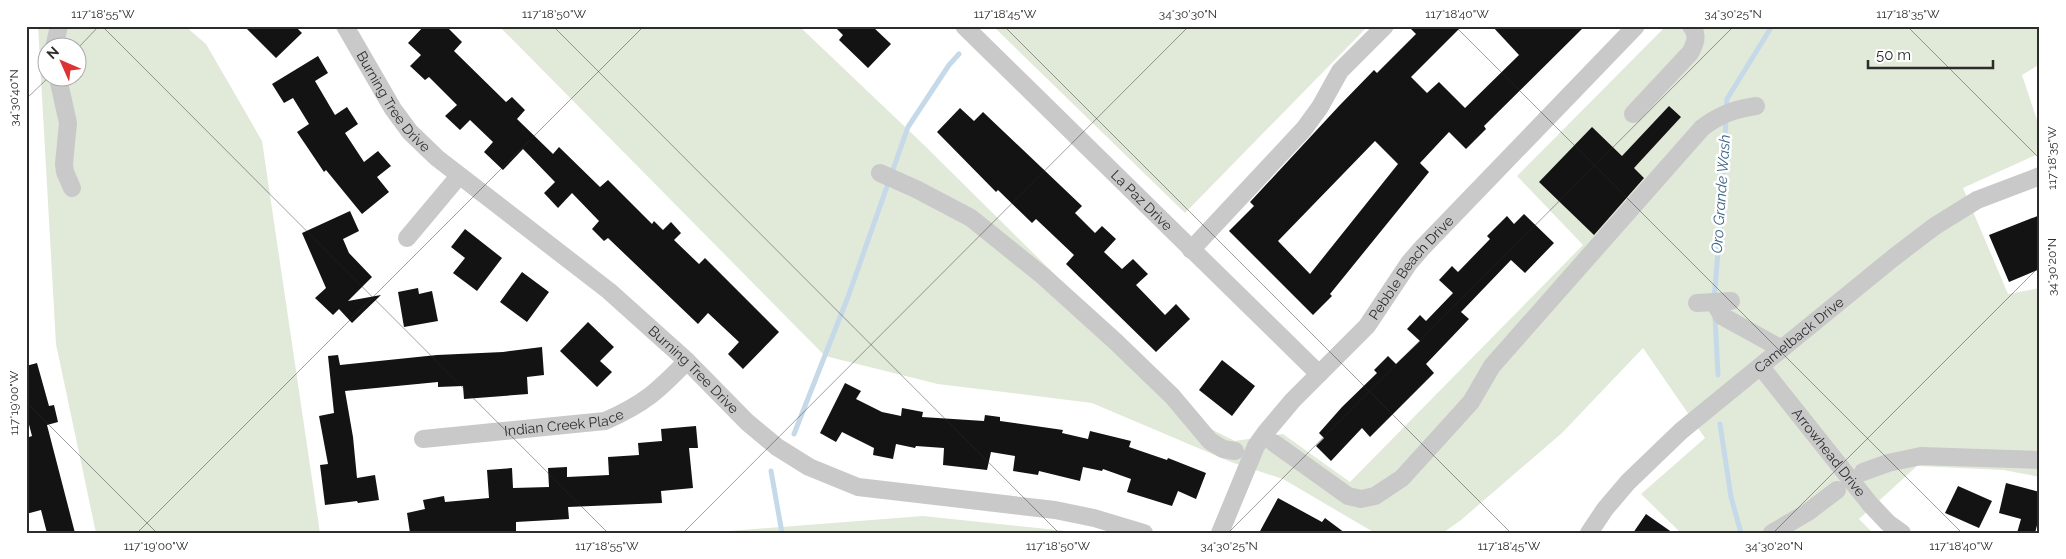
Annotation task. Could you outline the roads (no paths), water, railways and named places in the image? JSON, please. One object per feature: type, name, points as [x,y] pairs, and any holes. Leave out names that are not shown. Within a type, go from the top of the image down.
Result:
[{"type":"street","name":"Burning Tree Drive","points":[[345,26],[393,109],[410,132],[459,176],[609,291],[687,361],[747,422],[777,447],[809,467],[858,487],[1054,510],[1094,518],[1144,533]]},
{"type":"street","name":"La Paz Drive","points":[[964,26],[1319,374]]},
{"type":"street","points":[[1191,250],[1304,129],[1320,107],[1340,71],[1385,26]]},
{"type":"street","name":"Pebble Beach Drive","points":[[1220,533],[1256,446],[1273,422],[1367,326],[1409,263],[1422,248],[1636,26]]},
{"type":"street","points":[[1633,114],[1690,53],[1695,44],[1696,35],[1691,26]]},
{"type":"street","points":[[60,88],[68,123],[64,164],[65,172],[72,188]]},
{"type":"street","points":[[1274,443],[1348,496],[1361,499],[1375,496],[1387,489],[1402,478],[1471,402],[1492,366],[1702,128],[1715,118],[1734,109],[1756,106]]},
{"type":"street","points":[[880,174],[916,188],[971,218],[1043,276],[1116,342],[1172,396],[1210,441],[1223,449],[1235,450]]},
{"type":"street","points":[[407,238],[459,176]]},
{"type":"street","name":"Camelback Drive","points":[[1589,533],[1605,509],[1628,482],[1681,431],[1893,258],[1935,226],[1977,200],[2040,176]]},
{"type":"street","points":[[1714,302],[1722,316],[1782,349]]},
{"type":"street","name":"Indian Creek Place","points":[[422,439],[605,421],[631,410],[655,394],[687,361]]},
{"type":"street","name":"Arrowhead Drive","points":[[1761,367],[1870,504],[1888,523],[1902,533]]},
{"type":"street","points":[[1863,472],[1888,463],[1920,456],[2040,460]]},
{"type":"street","points":[[1772,533],[1808,512],[1837,490]]},
{"type":"waterway","name":"Oro Grande Wash","points":[[1726,110],[1727,99],[1772,26]]},
{"type":"waterway","points":[[794,434],[848,297],[908,127],[949,65],[959,54]]},
{"type":"waterway","name":"Oro Grande Wash","points":[[1714,300],[1726,119]]},
{"type":"waterway","name":"Oro Grande Wash","points":[[1715,316],[1718,375]]},
{"type":"waterway","name":"Oro Grande Wash","points":[[1720,424],[1731,497],[1741,533]]},
{"type":"waterway","points":[[771,471],[782,533]]}]
